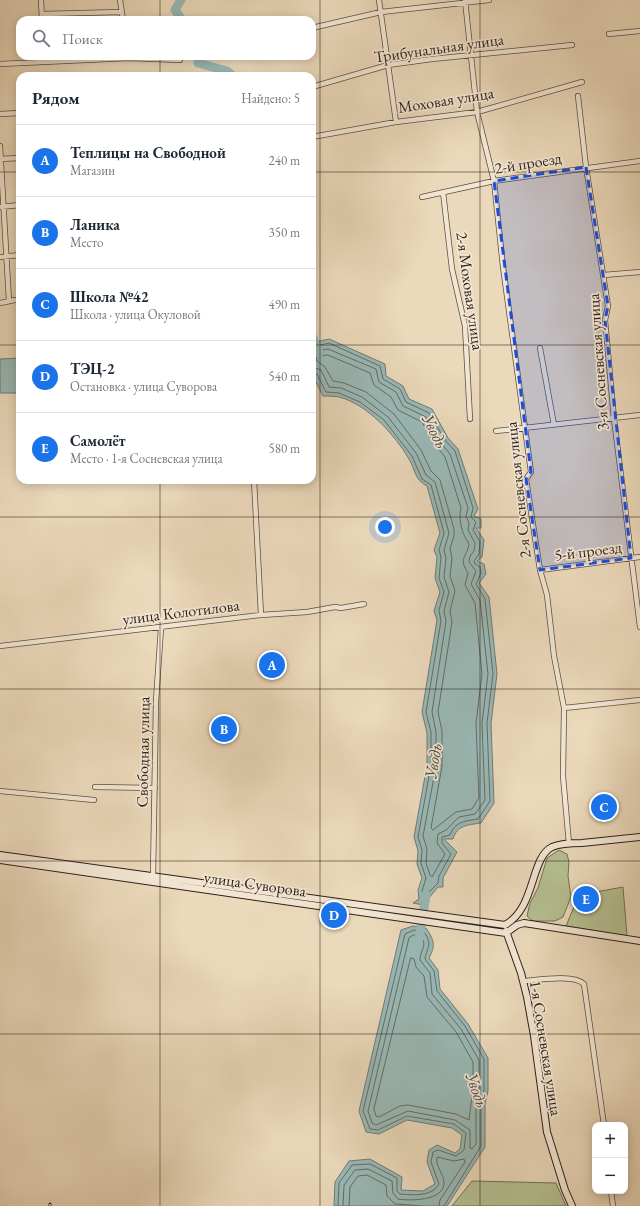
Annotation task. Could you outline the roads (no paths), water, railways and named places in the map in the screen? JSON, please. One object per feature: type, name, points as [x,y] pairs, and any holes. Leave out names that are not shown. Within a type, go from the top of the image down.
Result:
[{"type":"main road","points":[[505,925],[517,917],[543,854],[552,847],[640,837]]},
{"type":"main road","name":"улица Суворова","points":[[0,855],[505,925]]},
{"type":"main road","name":"улица Суворова","points":[[0,860],[506,933]]},
{"type":"main road","points":[[506,933],[517,925],[524,923],[640,942]]},
{"type":"main road","name":"1-я Сосневская улица","points":[[505,925],[506,933],[524,981],[534,1036],[547,1132],[565,1190],[572,1206]]},
{"type":"street","points":[[42,0],[42,14],[121,12]]},
{"type":"street","points":[[120,0],[122,16]]},
{"type":"street","points":[[379,0],[396,122]]},
{"type":"street","points":[[316,27],[381,12],[465,1],[489,0]]},
{"type":"street","name":"2-я Сосневская улица","points":[[465,1],[477,112],[494,181],[503,267],[531,472],[526,480],[540,570],[546,595],[554,656],[564,708],[563,776],[569,844]]},
{"type":"street","points":[[609,34],[640,31]]},
{"type":"street","name":"Трибунальная улица","points":[[316,86],[388,65],[432,59],[572,45]]},
{"type":"street","points":[[0,64],[78,60]]},
{"type":"street","name":"Моховая улица","points":[[316,137],[396,122],[477,112],[582,82]]},
{"type":"street","name":"3-я Сосневская улица","points":[[578,96],[586,167],[608,306],[604,320],[614,419],[640,627]]},
{"type":"street","points":[[0,114],[16,113]]},
{"type":"street","points":[[0,146],[3,257],[9,302]]},
{"type":"street","points":[[1,159],[16,158]]},
{"type":"street","name":"2-й проезд","points":[[422,197],[494,181],[586,167],[640,161]]},
{"type":"street","name":"2-я Моховая улица","points":[[443,192],[452,269],[465,326],[470,418]]},
{"type":"street","points":[[2,206],[16,205]]},
{"type":"street","points":[[3,257],[16,255]]},
{"type":"street","points":[[604,275],[640,272]]},
{"type":"street","points":[[0,303],[15,300]]},
{"type":"street","points":[[540,348],[554,425]]},
{"type":"street","points":[[496,431],[640,415]]},
{"type":"street","points":[[254,484],[261,615]]},
{"type":"street","name":"5-й проезд","points":[[540,570],[640,557]]},
{"type":"street","name":"улица Колотилова","points":[[0,646],[261,615],[308,612],[364,604]]},
{"type":"street","name":"Свободная улица","points":[[153,876],[156,701],[161,628]]},
{"type":"street","points":[[564,708],[640,700]]},
{"type":"street","points":[[95,787],[155,788]]},
{"type":"street","points":[[0,791],[94,800]]},
{"type":"street","points":[[524,981],[560,978],[581,980],[584,984],[604,1122]]},
{"type":"street","points":[[611,1194],[613,1206]]},
{"type":"water","points":[[329,339],[385,364],[386,376],[403,386],[409,399],[432,409],[448,438],[458,449],[478,509],[474,516],[481,519],[481,528],[476,528],[484,540],[482,557],[477,561],[484,564],[486,574],[479,583],[489,597],[497,674],[491,723],[494,803],[481,823],[464,826],[457,831],[453,839],[444,839],[457,852],[443,878],[443,887],[438,887],[429,898],[428,906],[413,903],[419,899],[418,890],[422,878],[417,864],[418,851],[414,837],[427,765],[427,733],[422,712],[437,620],[434,611],[440,592],[435,578],[437,557],[434,550],[440,533],[427,486],[417,478],[409,459],[396,440],[370,413],[360,406],[339,397],[323,396],[316,382],[316,342]]},
{"type":"water","points":[[16,358],[16,393],[0,393],[0,359]]},
{"type":"water","points":[[413,926],[426,928],[431,936],[433,950],[429,958],[438,970],[440,989],[468,1024],[488,1058],[488,1091],[485,1104],[485,1147],[447,1206],[334,1206],[335,1182],[349,1161],[370,1159],[402,1177],[401,1190],[423,1191],[435,1184],[427,1162],[429,1150],[437,1145],[455,1153],[460,1149],[462,1135],[452,1128],[407,1120],[379,1134],[366,1132],[359,1111],[401,930]]},
{"type":"waterway","points":[[179,16],[175,10],[181,0]]},
{"type":"waterway","points":[[198,60],[198,63],[228,72]]},
{"type":"waterway","points":[[316,346],[319,353]]},
{"type":"waterway","name":"Уводь","points":[[419,939],[426,895]]},
{"type":"place","name":"Теплицы на Свободной","points":[[272,665]]},
{"type":"place","name":"Ланика","points":[[224,729]]},
{"type":"place","name":"Школа №42","points":[[604,807]]},
{"type":"place","name":"Самолёт","points":[[586,899]]},
{"type":"place","name":"ТЭЦ-2","points":[[334,915]]}]
